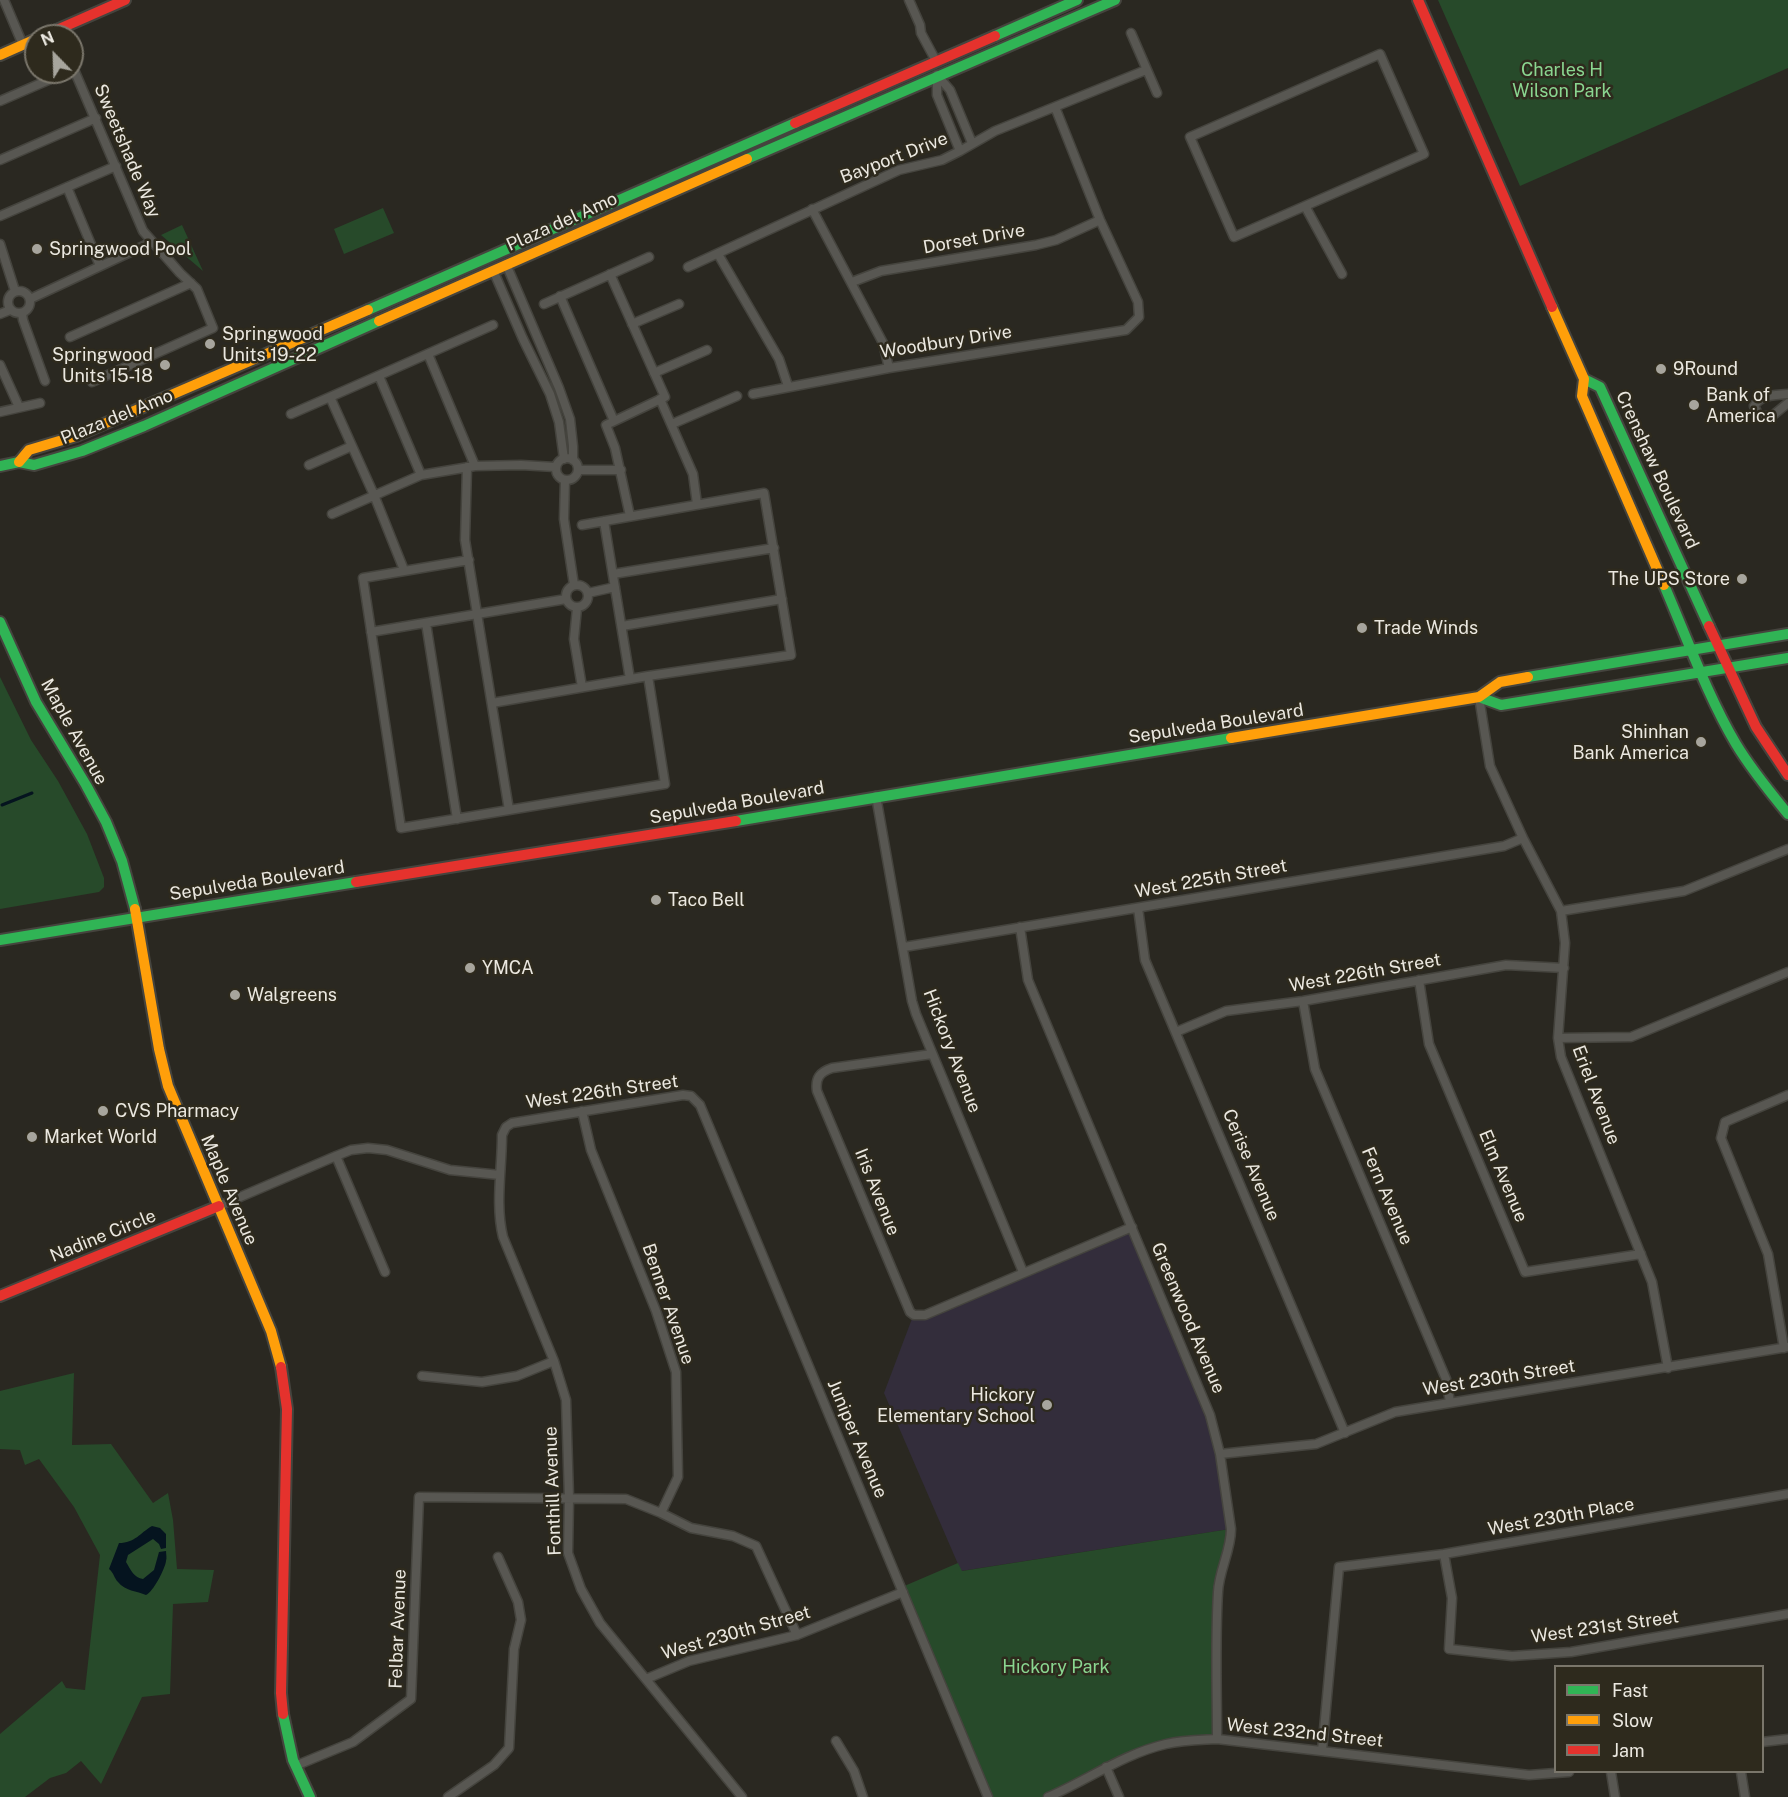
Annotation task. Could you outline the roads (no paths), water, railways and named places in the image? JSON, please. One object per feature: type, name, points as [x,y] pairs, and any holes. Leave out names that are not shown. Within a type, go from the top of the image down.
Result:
[{"type":"main road","points":[[70,24],[125,0]]},
{"type":"main road","name":"Plaza del Amo","points":[[20,462],[29,450],[70,438],[250,363],[716,158],[934,56],[1077,0]]},
{"type":"main road","name":"Crenshaw Boulevard","points":[[1418,0],[1485,152],[1504,201],[1584,379],[1581,396],[1702,672],[1735,742],[1756,775],[1788,814]]},
{"type":"main road","name":"Plaza del Amo","points":[[0,466],[20,462],[34,465],[77,453],[939,74],[1111,1]]},
{"type":"main road","points":[[0,55],[23,45]]},
{"type":"main road","points":[[934,56],[939,74]]},
{"type":"main road","points":[[716,158],[722,170]]},
{"type":"main road","points":[[501,251],[506,264]]},
{"type":"main road","points":[[488,257],[494,270]]},
{"type":"main road","points":[[250,363],[256,376]]},
{"type":"main road","name":"Crenshaw Boulevard","points":[[1584,379],[1600,387],[1755,727],[1788,775]]},
{"type":"main road","points":[[70,438],[77,453]]},
{"type":"main road","name":"Maple Avenue","points":[[0,622],[40,710],[92,796],[109,830],[131,887],[165,1078],[271,1331],[285,1386],[287,1413],[281,1693],[284,1722],[295,1766],[310,1797]]},
{"type":"main road","name":"Sepulveda Boulevard","points":[[0,940],[137,916],[699,827],[1479,697],[1500,681],[1788,634]]},
{"type":"main road","name":"Sepulveda Boulevard","points":[[1479,697],[1501,705],[1788,658]]},
{"type":"main road","name":"Nadine Circle","points":[[0,1296],[219,1206]]},
{"type":"street","points":[[4,0],[23,45]]},
{"type":"street","points":[[909,0],[920,26],[924,28],[934,56]]},
{"type":"street","points":[[1131,33],[1157,93]]},
{"type":"street","points":[[1380,54],[1424,154],[1305,206],[1234,237],[1190,136],[1380,54]]},
{"type":"street","name":"Bayport Drive","points":[[688,267],[899,170],[942,160],[995,131],[1146,70]]},
{"type":"street","points":[[939,74],[950,90],[972,143]]},
{"type":"street","points":[[939,74],[937,95],[960,151]]},
{"type":"street","points":[[0,101],[42,84]]},
{"type":"street","name":"Sweetshade Way","points":[[78,84],[96,118],[143,231],[197,289],[213,328],[92,382]]},
{"type":"street","points":[[1055,106],[1100,220]]},
{"type":"street","points":[[0,160],[96,118]]},
{"type":"street","points":[[948,122],[961,118]]},
{"type":"street","points":[[0,216],[116,166]]},
{"type":"street","points":[[67,187],[100,266]]},
{"type":"street","points":[[1305,206],[1341,274]]},
{"type":"street","points":[[812,209],[883,343],[889,368]]},
{"type":"street","name":"Dorset Drive","points":[[852,282],[881,272],[1036,245],[1056,240],[1100,220]]},
{"type":"street","name":"Woodbury Drive","points":[[753,394],[889,368],[1126,330],[1139,317],[1138,302],[1100,220]]},
{"type":"street","points":[[30,299],[152,242]]},
{"type":"street","points":[[0,244],[15,291]]},
{"type":"street","points":[[718,254],[779,359],[788,386]]},
{"type":"street","points":[[544,304],[649,257]]},
{"type":"street","points":[[506,264],[570,419],[573,446],[568,459]]},
{"type":"street","points":[[494,270],[523,339],[550,394],[568,459]]},
{"type":"street","points":[[610,274],[665,397],[606,425],[615,448],[630,516]]},
{"type":"street","points":[[70,337],[190,283]]},
{"type":"street","points":[[0,314],[10,310],[22,313],[29,308],[30,299],[24,292],[15,291]]},
{"type":"street","points":[[10,310],[9,297],[15,291]]},
{"type":"street","points":[[560,296],[614,421]]},
{"type":"street","points":[[632,324],[679,304]]},
{"type":"street","points":[[22,313],[45,381]]},
{"type":"street","points":[[291,414],[493,325]]},
{"type":"street","points":[[654,373],[707,350]]},
{"type":"street","points":[[428,354],[471,467],[465,540],[509,810]]},
{"type":"street","points":[[0,365],[19,408]]},
{"type":"street","points":[[379,376],[421,475]]},
{"type":"street","points":[[1788,394],[1769,396],[1756,402],[1754,406],[1759,416],[1772,416],[1788,403]]},
{"type":"street","points":[[672,424],[737,396]]},
{"type":"street","points":[[330,397],[374,495],[404,570]]},
{"type":"street","points":[[660,399],[693,474],[697,504]]},
{"type":"street","points":[[0,412],[40,403]]},
{"type":"street","points":[[309,465],[352,446]]},
{"type":"street","points":[[568,459],[576,462],[578,470],[573,478],[565,480],[558,476],[555,467],[560,460],[568,459]]},
{"type":"street","points":[[332,514],[421,475],[471,467],[521,465],[555,467]]},
{"type":"street","points":[[578,470],[621,471]]},
{"type":"street","points":[[565,480],[564,519],[574,585]]},
{"type":"street","points":[[492,703],[648,676],[791,656],[764,492],[582,525]]},
{"type":"street","points":[[604,521],[630,679]]},
{"type":"street","points":[[613,574],[774,548]]},
{"type":"street","points":[[469,560],[363,578],[401,828],[665,784],[648,676]]},
{"type":"street","points":[[574,585],[583,586],[588,593],[587,602],[577,608],[571,606],[566,599],[567,590],[574,585]]},
{"type":"street","points":[[588,593],[615,587]]},
{"type":"street","points":[[371,632],[566,599]]},
{"type":"street","points":[[622,626],[782,599]]},
{"type":"street","points":[[577,608],[574,639],[582,687]]},
{"type":"street","points":[[426,623],[457,819]]},
{"type":"street","name":"Eriel Avenue","points":[[1479,697],[1490,766],[1523,838],[1561,911],[1565,943],[1558,1038],[1561,1057],[1652,1282],[1668,1368]]},
{"type":"street","name":"Hickory Avenue","points":[[876,796],[912,1001],[1023,1272]]},
{"type":"street","name":"West 225th Street","points":[[904,947],[1504,846],[1523,838]]},
{"type":"street","points":[[1561,911],[1684,891],[1788,849]]},
{"type":"street","name":"Cerise Avenue","points":[[1138,908],[1145,960],[1346,1432]]},
{"type":"street","name":"Greenwood Avenue","points":[[1020,927],[1028,980],[1210,1416],[1220,1454],[1231,1539],[1222,1566],[1218,1592],[1217,1739]]},
{"type":"street","name":"West 226th Street","points":[[1176,1032],[1226,1011],[1303,1001],[1506,965],[1564,968]]},
{"type":"street","points":[[1558,1038],[1631,1037],[1788,972]]},
{"type":"street","name":"Elm Avenue","points":[[1419,980],[1429,1044],[1525,1272],[1641,1254]]},
{"type":"street","name":"Fern Avenue","points":[[1303,1001],[1315,1069],[1446,1379],[1450,1402]]},
{"type":"street","name":"Iris Avenue","points":[[932,1054],[832,1068],[825,1070],[816,1084],[906,1306],[914,1315],[925,1315],[1023,1272]]},
{"type":"street","name":"West 226th Street","points":[[500,1175],[502,1135],[506,1127],[512,1123],[683,1095],[691,1096]]},
{"type":"street","points":[[1786,1347],[1768,1254],[1721,1138],[1725,1122],[1788,1095]]},
{"type":"street","name":"Juniper Avenue","points":[[691,1096],[700,1105],[988,1797]]},
{"type":"street","name":"Benner Avenue","points":[[582,1111],[591,1150],[656,1311],[676,1372],[678,1477],[661,1513]]},
{"type":"street","points":[[219,1206],[351,1150],[368,1148],[387,1150],[450,1170],[500,1175]]},
{"type":"street","points":[[336,1156],[385,1272]]},
{"type":"street","name":"Fonthill Avenue","points":[[500,1175],[498,1204],[503,1237],[554,1361],[566,1400],[568,1553],[581,1589],[600,1623],[742,1797]]},
{"type":"street","points":[[1023,1272],[1132,1227]]},
{"type":"street","name":"West 230th Street","points":[[1220,1454],[1316,1444],[1395,1412],[1786,1347]]},
{"type":"street","points":[[422,1376],[482,1382],[517,1376],[554,1361]]},
{"type":"street","name":"West 230th Place","points":[[1322,1750],[1339,1567],[1444,1554],[1788,1494]]},
{"type":"street","name":"Felbar Avenue","points":[[295,1766],[353,1742],[411,1699],[419,1497],[569,1498]]},
{"type":"street","points":[[569,1498],[626,1500],[661,1513],[691,1528],[733,1536],[756,1546],[797,1635]]},
{"type":"street","name":"West 231st Street","points":[[1444,1554],[1452,1598],[1449,1649],[1512,1656],[1571,1652],[1788,1614]]},
{"type":"street","points":[[448,1797],[494,1765],[509,1748],[514,1649],[521,1620],[519,1602],[498,1557]]},
{"type":"street","name":"West 230th Street","points":[[646,1679],[689,1661],[797,1635],[903,1592]]},
{"type":"street","name":"West 232nd Street","points":[[1048,1797],[1106,1767],[1146,1750],[1188,1740],[1217,1739],[1529,1775],[1556,1773]]},
{"type":"street","points":[[1764,1742],[1788,1739]]},
{"type":"street","points":[[836,1741],[854,1771],[863,1797]]},
{"type":"street","points":[[1106,1767],[1119,1797]]},
{"type":"street","points":[[1611,1773],[1615,1797]]},
{"type":"street","points":[[1741,1773],[1745,1797]]},
{"type":"water","points":[[152,1526],[160,1528],[166,1534],[166,1548],[161,1549],[153,1539],[128,1555],[126,1562],[135,1575],[143,1579],[154,1570],[159,1552],[166,1551],[165,1565],[161,1574],[152,1590],[146,1595],[121,1585],[109,1569],[119,1543],[133,1539]]},
{"type":"waterway","points":[[2,805],[32,793]]},
{"type":"place","name":"Springwood Pool","points":[[37,249]]},
{"type":"place","name":"Springwood Units 19-22","points":[[210,344]]},
{"type":"place","name":"Springwood Units 15-18","points":[[165,365]]},
{"type":"place","name":"9Round","points":[[1661,369]]},
{"type":"place","name":"Bank of America","points":[[1694,405]]},
{"type":"place","name":"The UPS Store","points":[[1742,579]]},
{"type":"place","name":"Trade Winds","points":[[1362,628]]},
{"type":"place","name":"Shinhan Bank America","points":[[1701,742]]},
{"type":"place","name":"Taco Bell","points":[[656,900]]},
{"type":"place","name":"YMCA","points":[[470,968]]},
{"type":"place","name":"Walgreens","points":[[235,995]]},
{"type":"place","name":"CVS Pharmacy","points":[[103,1111]]},
{"type":"place","name":"Market World","points":[[32,1137]]},
{"type":"place","name":"Hickory Elementary School","points":[[1047,1405]]},
{"type":"park label","name":"Charles H Wilson Park","points":[[1562,80]]},
{"type":"park label","name":"Hickory Park","points":[[1056,1667]]}]
